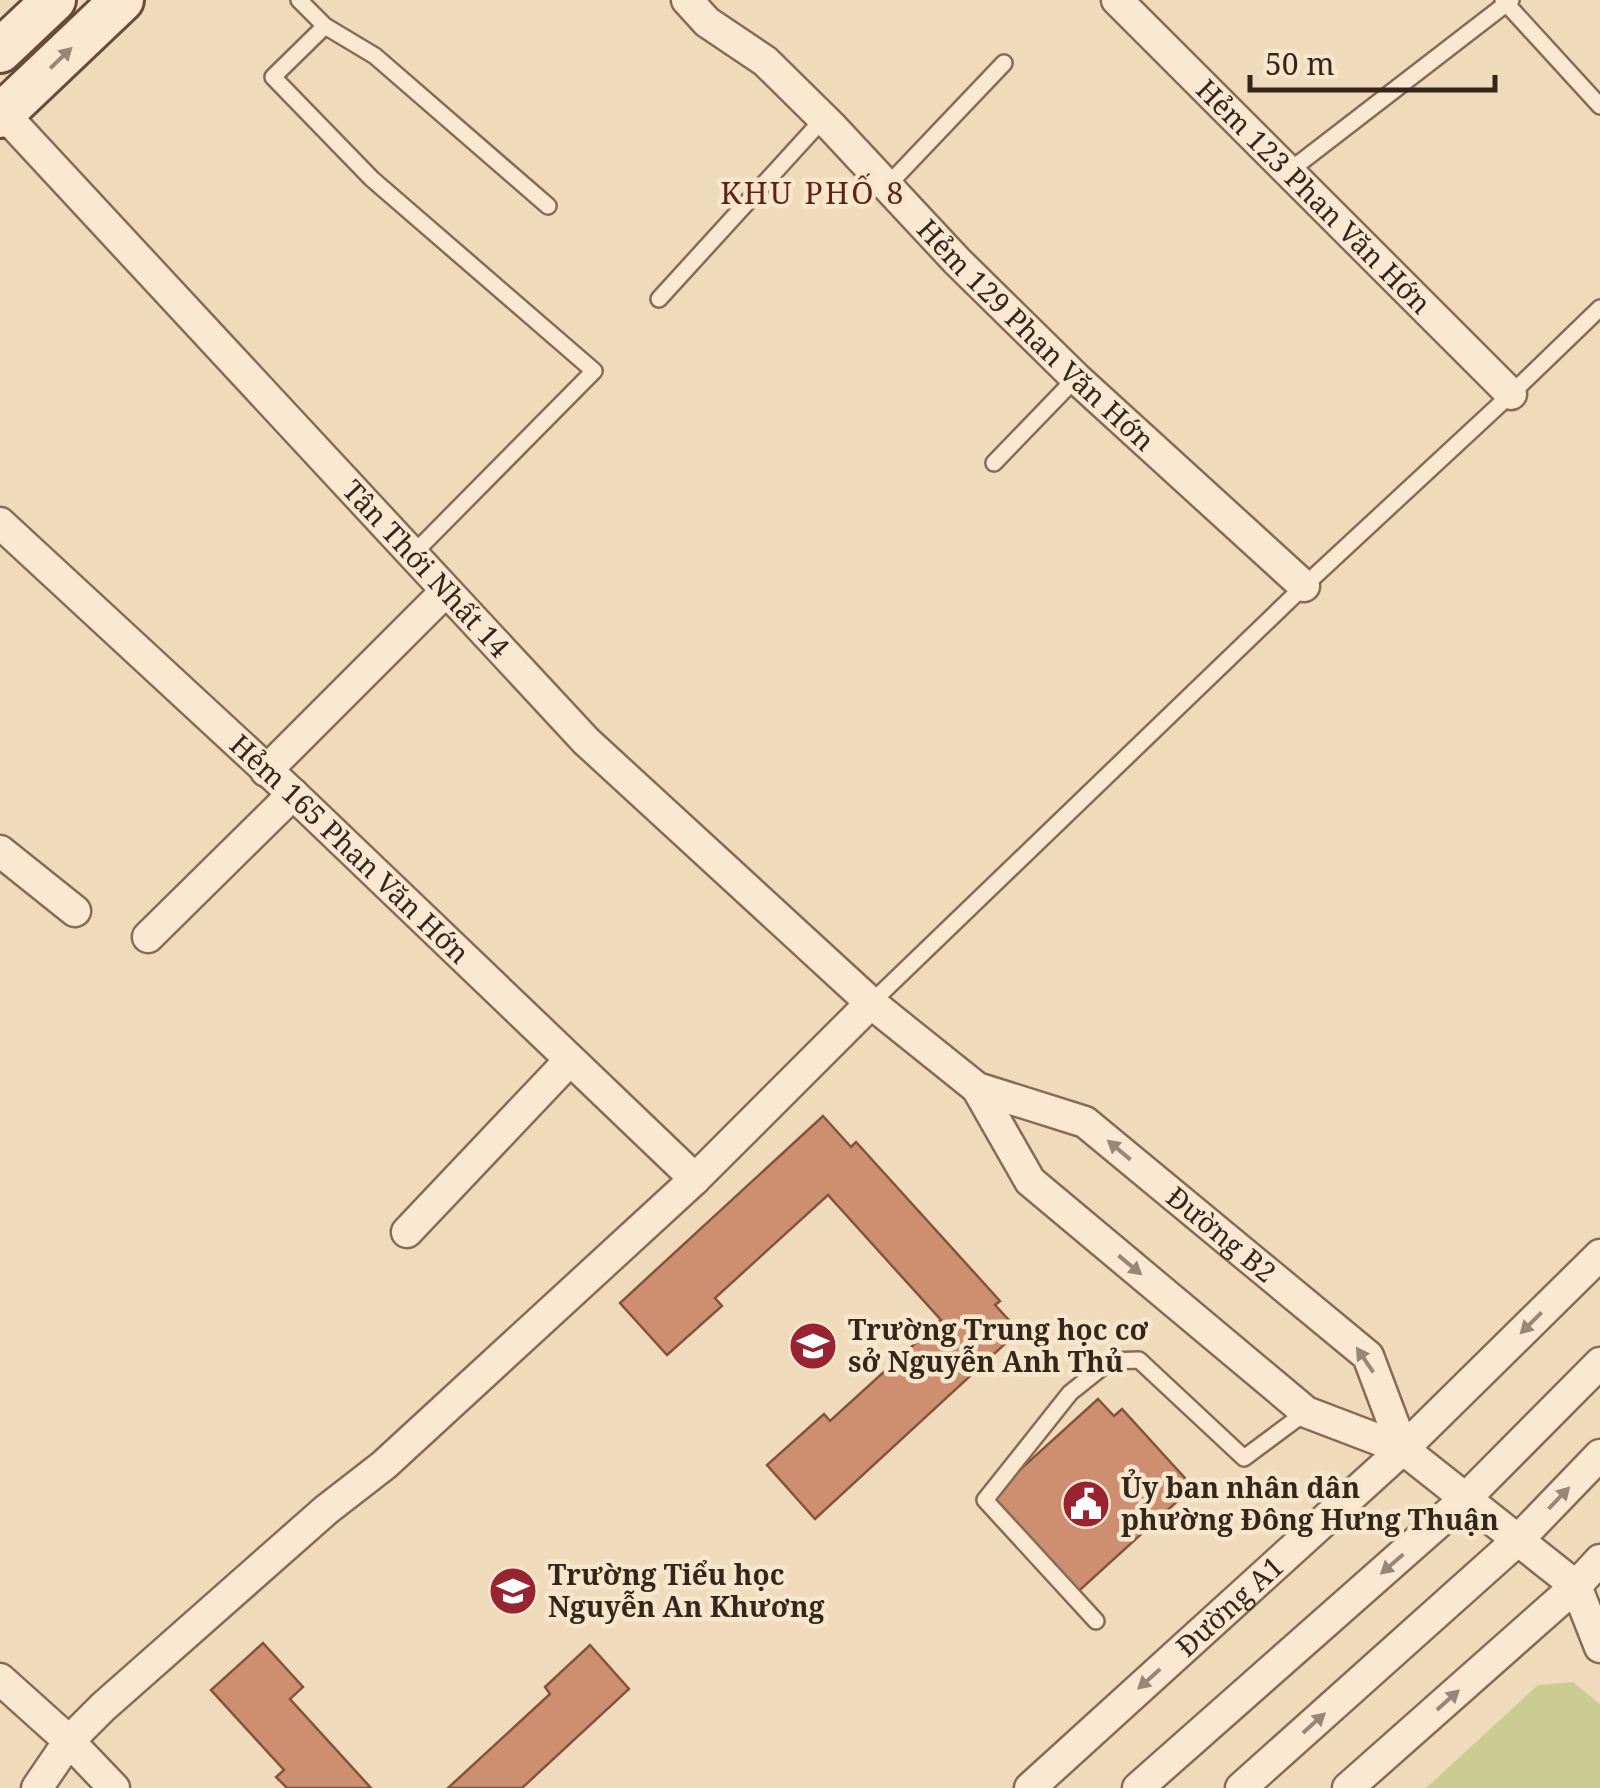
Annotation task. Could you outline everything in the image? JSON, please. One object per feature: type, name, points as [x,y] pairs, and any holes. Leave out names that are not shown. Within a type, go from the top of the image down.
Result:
[{"type":"main road","points":[[0,51],[54,0]]},
{"type":"main road","points":[[2,115],[122,0]]},
{"type":"street","name":"Hẻm 129 Phan Văn Hớn","points":[[687,0],[707,22],[765,62],[824,118],[957,261],[1076,378],[1304,586]]},
{"type":"street","name":"Hẻm 123 Phan Văn Hớn","points":[[1117,0],[1511,394]]},
{"type":"street","name":"Tân Thới Nhất 14","points":[[2,115],[586,742],[871,1002]]},
{"type":"street","name":"Hẻm 165 Phan Văn Hớn","points":[[2,528],[292,794],[695,1179]]},
{"type":"street","points":[[266,771],[446,592]]},
{"type":"street","points":[[148,937],[292,794]]},
{"type":"street","points":[[0,851],[74,911]]},
{"type":"street","points":[[37,1788],[69,1741],[103,1707],[326,1510],[384,1465],[695,1179],[871,1002]]},
{"type":"street","name":"Đường B2","points":[[871,1002],[977,1088],[1030,1181],[1306,1412],[1403,1449],[1518,1540],[1588,1587]]},
{"type":"street","points":[[407,1232],[570,1060]]},
{"type":"street","name":"Đường B2","points":[[977,1088],[1085,1122],[1368,1356],[1403,1449]]},
{"type":"street","name":"Đường A1","points":[[1030,1788],[1403,1449],[1600,1255]]},
{"type":"street","points":[[1138,1788],[1465,1499],[1600,1363]]},
{"type":"street","points":[[1241,1788],[1518,1540],[1600,1455]]},
{"type":"street","points":[[1348,1788],[1588,1587],[1600,1560]]},
{"type":"street","points":[[1588,1587],[1600,1647]]},
{"type":"street","points":[[0,1679],[114,1788]]},
{"type":"lane","points":[[299,0],[325,26],[375,56],[548,206]]},
{"type":"lane","points":[[1288,172],[1507,1],[1600,106]]},
{"type":"lane","points":[[325,26],[273,77],[372,179],[594,372],[413,554]]},
{"type":"lane","points":[[887,186],[1004,63]]},
{"type":"lane","points":[[659,299],[824,118]]},
{"type":"lane","points":[[871,1002],[1600,308]]},
{"type":"lane","points":[[994,462],[1076,378]]},
{"type":"lane","points":[[1096,1621],[986,1500],[1070,1392],[1110,1361],[1139,1360],[1244,1458],[1306,1412]]},
{"type":"green space","points":[[1573,1682],[1600,1704],[1600,1788],[1426,1788],[1538,1685]]},
{"type":"building","points":[[823,1116],[851,1147],[856,1142],[1000,1301],[995,1305],[1019,1331],[815,1519],[767,1465],[824,1414],[830,1421],[941,1320],[828,1195],[715,1298],[722,1306],[667,1355],[620,1303]]},
{"type":"building","name":"Ủy ban nhân dân phường Đông Hưng Thuận","points":[[1098,1399],[1114,1416],[1122,1409],[1193,1487],[1070,1599],[991,1496]]},
{"type":"building","points":[[263,1643],[303,1687],[290,1699],[371,1788],[287,1788],[276,1777],[284,1770],[211,1690]]},
{"type":"building","points":[[590,1645],[629,1689],[522,1788],[448,1788],[550,1694],[545,1687]]},
{"type":"place","name":"Trường Trung học cơ sở Nguyễn Anh Thủ","points":[[813,1346]]},
{"type":"place","name":"Ủy ban nhân dân phường Đông Hưng Thuận","points":[[1086,1504]]},
{"type":"place","name":"Trường Tiểu học Nguyễn An Khương","points":[[513,1591]]},
{"type":"district","name":"KHU PHỐ 8","points":[[813,194]]}]
